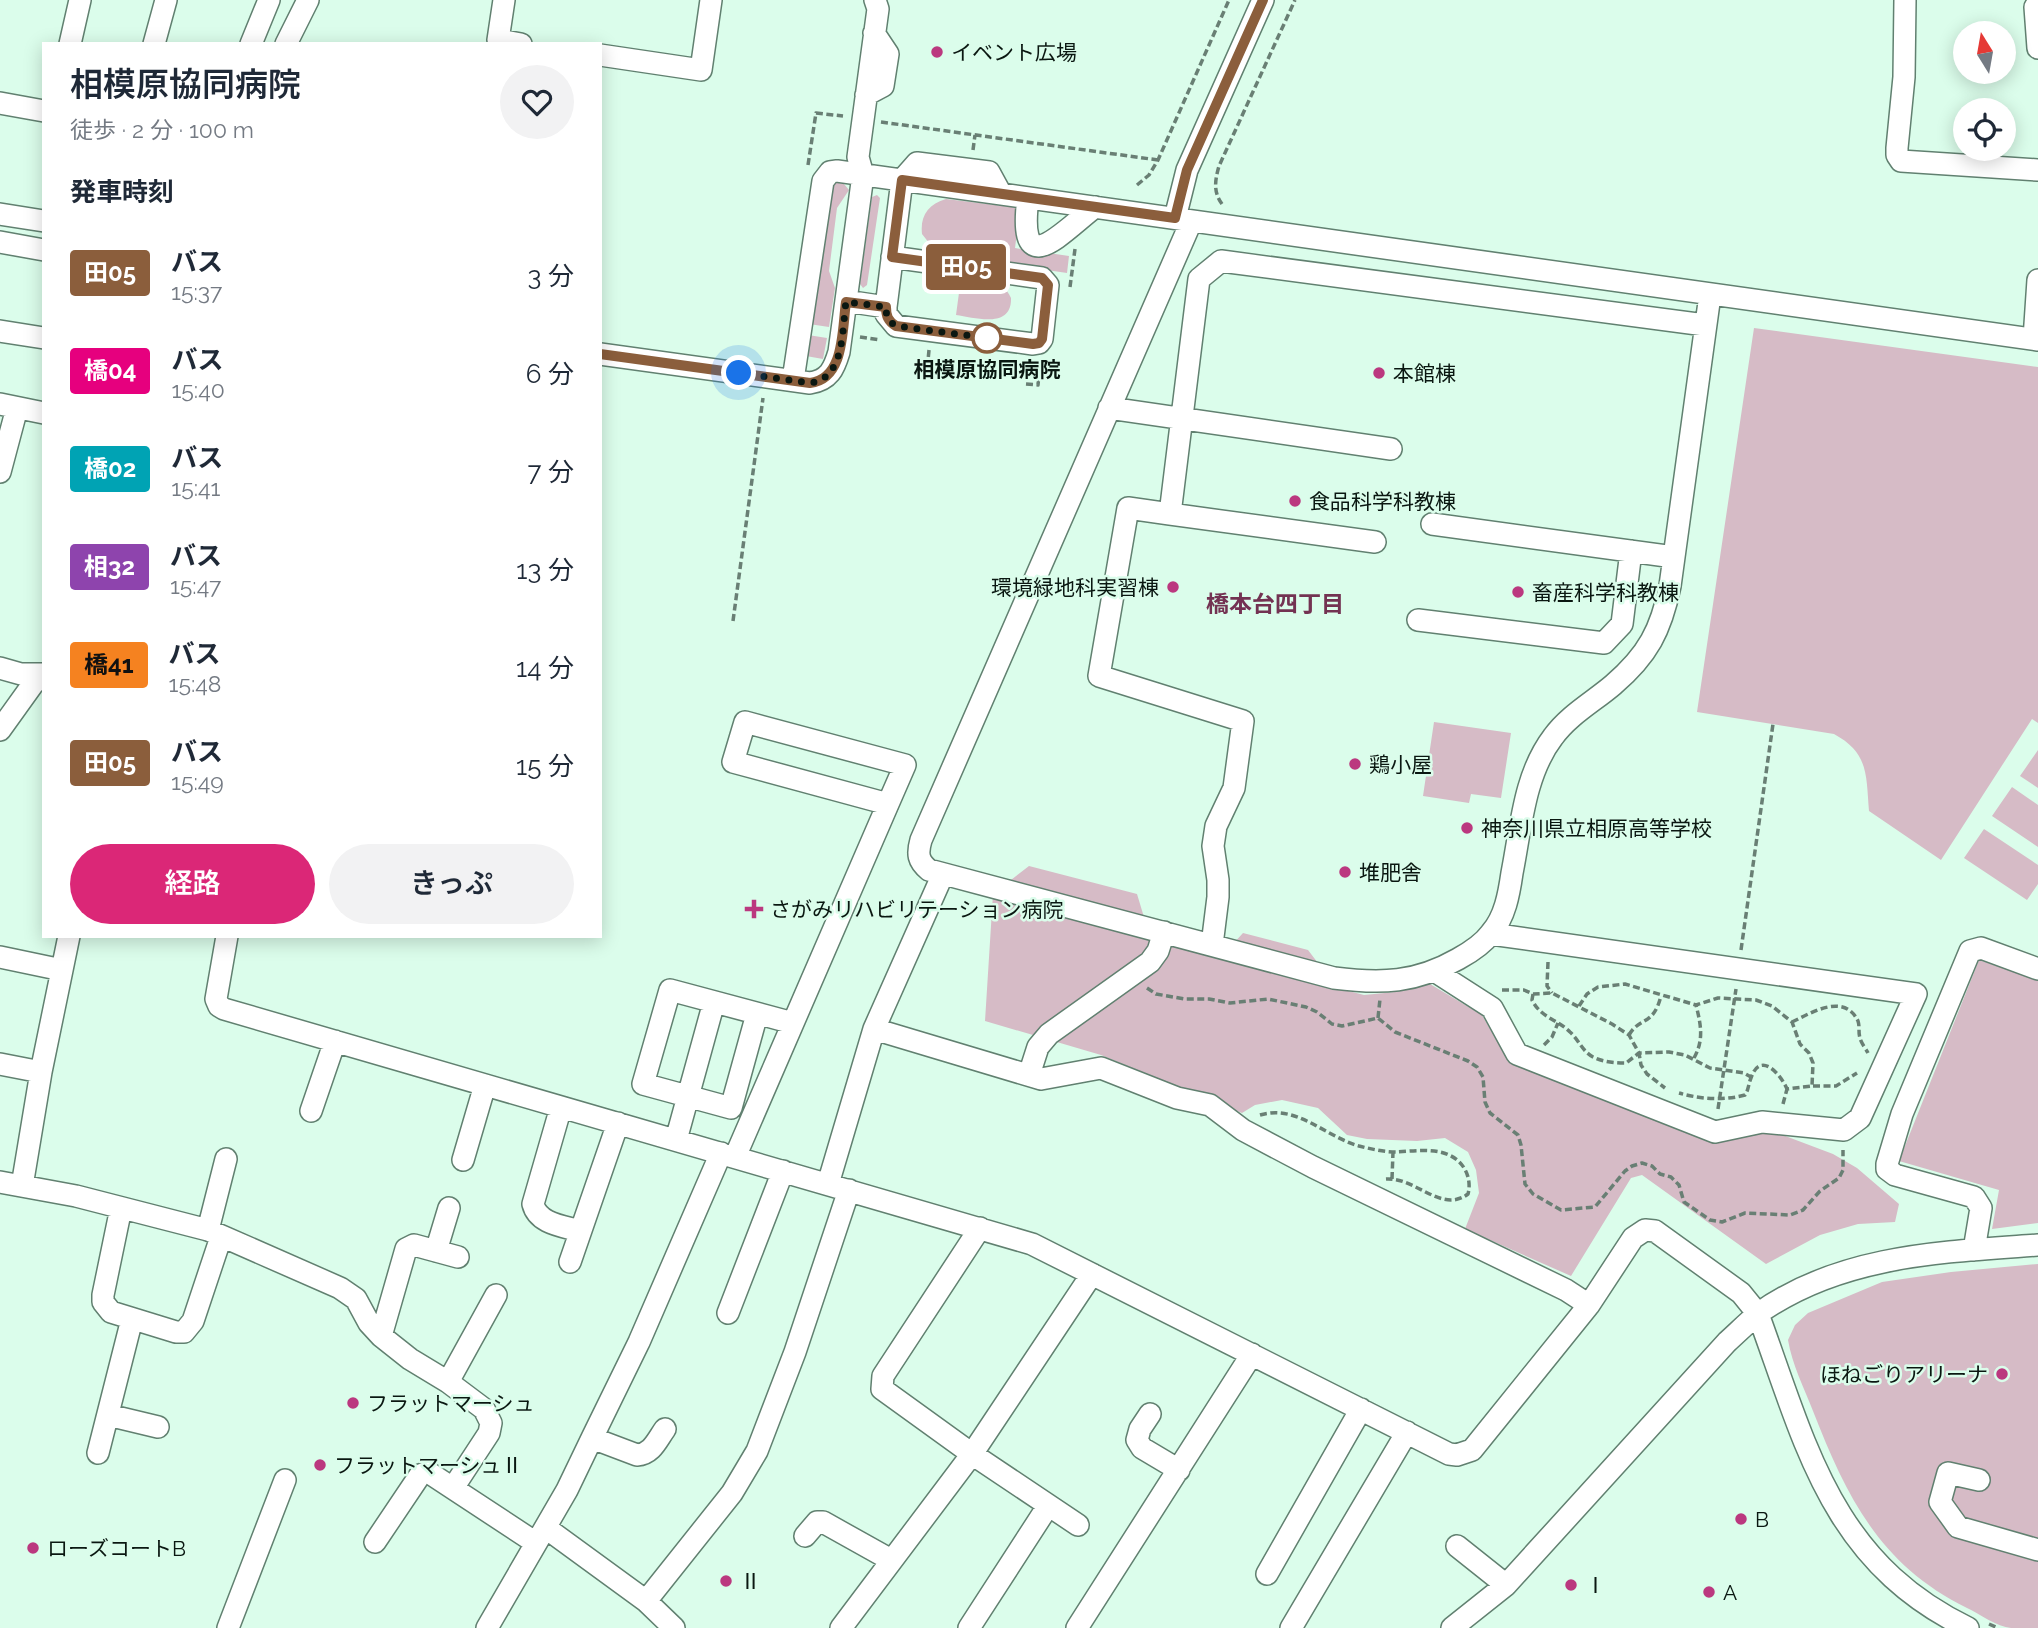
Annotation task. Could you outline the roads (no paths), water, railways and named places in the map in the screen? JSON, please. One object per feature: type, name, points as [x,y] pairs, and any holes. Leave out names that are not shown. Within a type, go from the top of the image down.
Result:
[{"type":"street","points":[[71,42],[80,0]]},
{"type":"street","points":[[155,42],[166,0]]},
{"type":"street","points":[[252,42],[270,0]]},
{"type":"street","points":[[287,42],[308,0]]},
{"type":"street","points":[[504,0],[498,40],[510,42]]},
{"type":"street","points":[[602,55],[701,70],[711,0]]},
{"type":"street","points":[[602,354],[810,383],[828,377],[839,352],[863,175],[858,157],[877,9],[875,0]]},
{"type":"street","points":[[1263,0],[1187,170],[1183,220],[1109,408],[920,840],[918,856],[929,870],[1335,978],[1370,982],[1408,979],[1436,972],[1467,954],[1491,934],[1503,912],[1528,790],[1538,762],[1553,737],[1573,714],[1635,664],[1652,641],[1663,619],[1710,295]]},
{"type":"street","points":[[1905,0],[1904,77],[1897,148],[1901,161],[2038,170]]},
{"type":"street","points":[[2038,3],[2035,7],[2038,48]]},
{"type":"street","points":[[0,103],[42,111]]},
{"type":"street","points":[[793,380],[823,181],[830,172],[2036,339],[2038,280]]},
{"type":"street","points":[[892,257],[1042,278],[1048,285],[1042,339],[1033,344],[896,326],[890,322],[886,307],[892,257],[902,180]]},
{"type":"street","points":[[1028,198],[1026,233],[1031,242],[1039,246],[1058,239],[1095,207]]},
{"type":"street","points":[[0,214],[42,221]]},
{"type":"street","points":[[1254,265],[1259,232]]},
{"type":"street","points":[[0,242],[42,250]]},
{"type":"street","points":[[1170,514],[1199,279],[1221,261],[1705,325]]},
{"type":"street","points":[[846,302],[886,307]]},
{"type":"street","points":[[0,331],[42,338]]},
{"type":"street","points":[[0,472],[8,406],[42,413]]},
{"type":"street","points":[[1109,408],[1391,449]]},
{"type":"street","points":[[1212,945],[1218,897],[1213,846],[1216,826],[1234,788],[1243,721],[1099,676],[1128,508],[1375,542]]},
{"type":"street","points":[[1432,524],[1674,557]]},
{"type":"street","points":[[1418,620],[1604,643],[1622,624],[1631,551]]},
{"type":"street","points":[[0,668],[21,674],[42,674]]},
{"type":"street","points":[[0,730],[42,677]]},
{"type":"street","points":[[487,1628],[541,1536],[639,1342],[793,1023],[905,765],[745,722],[733,762],[888,804]]},
{"type":"street","points":[[828,1184],[874,1029],[943,874]]},
{"type":"street","points":[[1029,1075],[1038,1047],[1049,1034],[1150,962],[1158,951],[1164,932]]},
{"type":"street","points":[[1436,972],[1492,1008],[1517,1054],[1715,1132],[1762,1122],[1844,1130],[1860,1118],[1916,994],[1491,934]]},
{"type":"street","points":[[22,1186],[41,1072],[69,938]]},
{"type":"street","points":[[227,938],[216,999],[224,1009],[1032,1244],[1449,1454],[1457,1455],[1472,1450],[1589,1306],[1633,1238],[1645,1230],[1655,1231],[1741,1293],[1758,1314],[1819,1477],[1855,1538],[1874,1560],[1910,1592],[1941,1614],[1977,1625]]},
{"type":"street","points":[[1974,1250],[1981,1208],[1974,1197],[1895,1175],[1887,1169],[1887,1164],[1902,1114],[1970,951],[1982,947],[2038,969]]},
{"type":"street","points":[[0,957],[62,970]]},
{"type":"street","points":[[757,1014],[731,1108],[643,1084],[670,990],[793,1023]]},
{"type":"street","points":[[676,1140],[715,1002]]},
{"type":"street","points":[[874,1029],[1041,1079],[1101,1068],[1177,1098],[1210,1105],[1243,1130],[1566,1290],[1589,1306]]},
{"type":"street","points":[[311,1111],[335,1041]]},
{"type":"street","points":[[0,1064],[41,1072]]},
{"type":"street","points":[[463,1160],[485,1085]]},
{"type":"street","points":[[561,1107],[533,1204],[538,1216],[544,1220],[580,1231]]},
{"type":"street","points":[[570,1262],[618,1123]]},
{"type":"street","points":[[121,1208],[103,1303],[111,1312],[176,1332],[184,1332],[189,1328],[214,1233],[226,1159]]},
{"type":"street","points":[[728,1313],[783,1171]]},
{"type":"street","points":[[0,1182],[121,1208],[214,1233],[349,1293],[361,1305],[369,1323],[381,1336],[484,1409],[491,1429],[453,1488]]},
{"type":"street","points":[[646,1601],[732,1493],[757,1451],[795,1352],[849,1190]]},
{"type":"street","points":[[436,1251],[449,1208]]},
{"type":"street","points":[[980,1228],[881,1382],[881,1389],[1078,1525]]},
{"type":"street","points":[[381,1336],[406,1249],[414,1245],[458,1256]]},
{"type":"street","points":[[1452,1628],[1506,1585],[1727,1342],[1758,1314],[1811,1283],[1886,1260],[2038,1245]]},
{"type":"street","points":[[841,1628],[972,1454],[1092,1274]]},
{"type":"street","points":[[448,1382],[496,1295]]},
{"type":"street","points":[[98,1453],[132,1319]]},
{"type":"street","points":[[1077,1628],[1252,1354]]},
{"type":"street","points":[[1267,1574],[1361,1409]]},
{"type":"street","points":[[1150,1413],[1137,1440],[1142,1448],[1179,1470]]},
{"type":"street","points":[[108,1415],[158,1427]]},
{"type":"street","points":[[592,1438],[643,1455],[651,1450],[665,1429]]},
{"type":"street","points":[[1291,1628],[1406,1432]]},
{"type":"street","points":[[1979,1480],[1948,1473],[1940,1502],[1958,1527],[2038,1550]]},
{"type":"street","points":[[375,1542],[420,1475],[431,1474],[541,1536],[646,1601],[674,1628]]},
{"type":"street","points":[[228,1628],[285,1480]]},
{"type":"street","points":[[969,1628],[1048,1506]]},
{"type":"street","points":[[805,1536],[817,1522],[823,1522],[891,1560]]},
{"type":"street","points":[[1457,1546],[1506,1585]]},
{"type":"place","name":"イベント広場","points":[[937,52]]},
{"type":"place","name":"相模原協同病院","points":[[987,338]]},
{"type":"place","name":"本館棟","points":[[1379,373]]},
{"type":"place","name":"食品科学科教棟","points":[[1295,501]]},
{"type":"place","name":"環境緑地科実習棟","points":[[1173,587]]},
{"type":"place","name":"畜産科学科教棟","points":[[1518,592]]},
{"type":"place","name":"鶏小屋","points":[[1355,764]]},
{"type":"place","name":"神奈川県立相原高等学校","points":[[1467,828]]},
{"type":"place","name":"堆肥舎","points":[[1345,872]]},
{"type":"place","name":"さがみリハビリテーション病院","points":[[754,909]]},
{"type":"place","name":"ほねごりアリーナ","points":[[2002,1374]]},
{"type":"place","name":"フラットマーシュ","points":[[353,1403]]},
{"type":"place","name":"フラットマーシュⅡ","points":[[320,1465]]},
{"type":"place","name":"B","points":[[1741,1519]]},
{"type":"place","name":"ローズコートB","points":[[33,1548]]},
{"type":"place","name":"Ⅱ","points":[[726,1581]]},
{"type":"place","name":"Ⅰ","points":[[1571,1585]]},
{"type":"place","name":"A","points":[[1709,1592]]},
{"type":"district","name":"橋本台四丁目","points":[[1275,603]]}]
